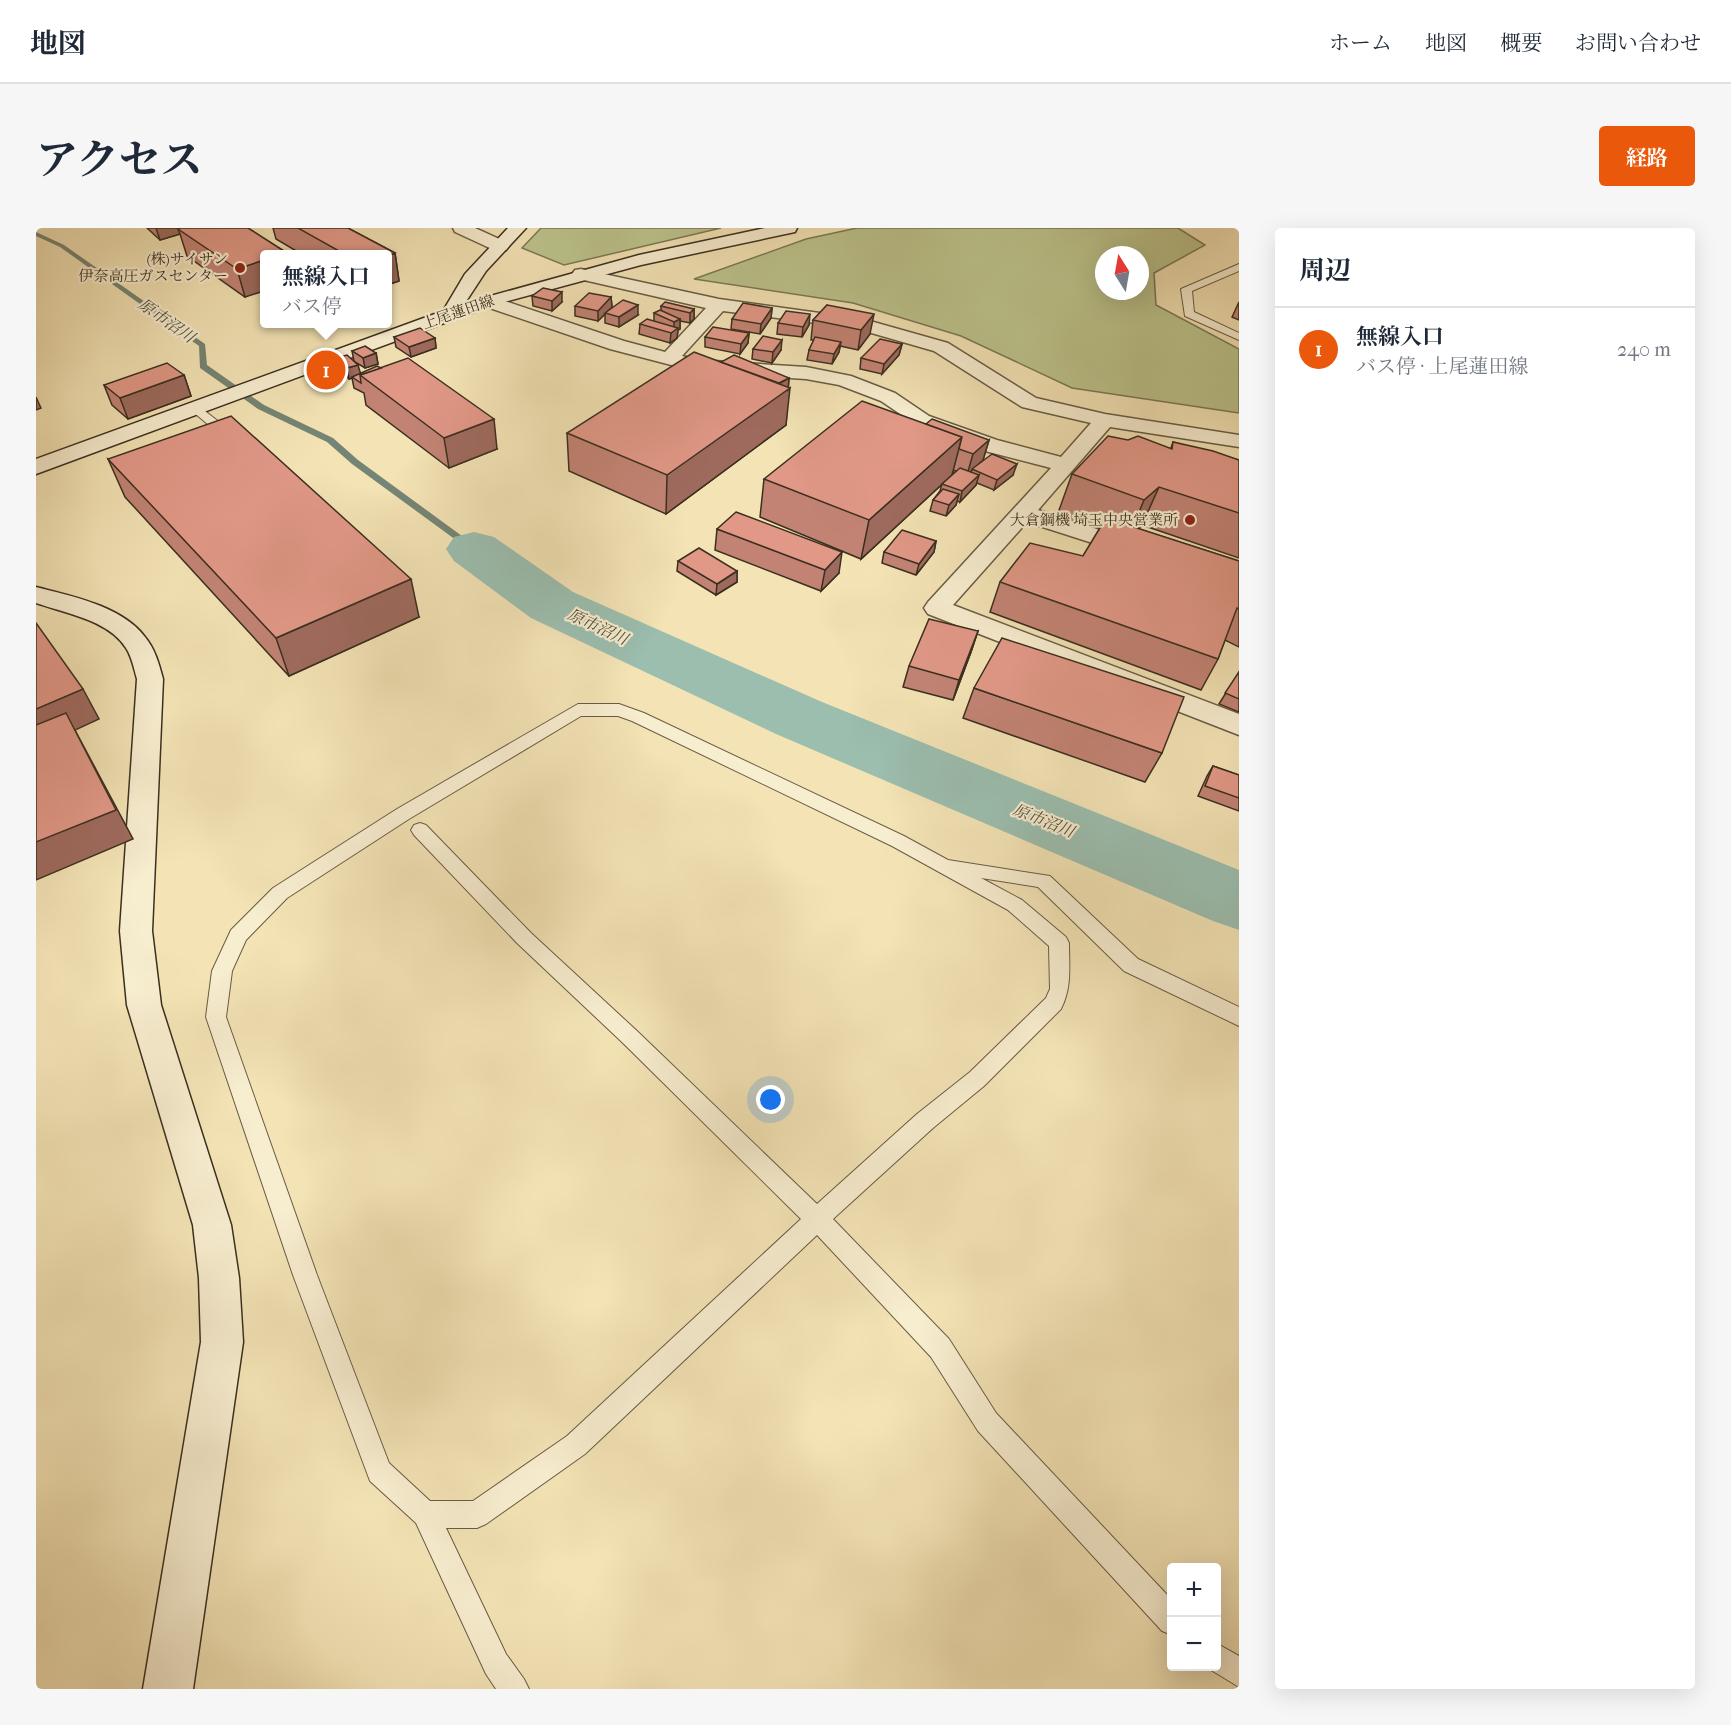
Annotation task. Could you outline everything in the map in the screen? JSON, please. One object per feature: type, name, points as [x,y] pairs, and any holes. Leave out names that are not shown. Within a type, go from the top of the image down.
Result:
[{"type":"street","points":[[460,228],[500,246]]},
{"type":"street","points":[[451,313],[458,295],[518,228]]},
{"type":"street","name":"上尾蓮田線","points":[[36,467],[487,301],[580,274],[789,228]]},
{"type":"street","points":[[580,274],[719,305],[856,323],[941,347],[1029,403],[1105,420],[1239,441]]},
{"type":"street","points":[[487,301],[617,345],[698,366],[806,374],[844,380],[888,397],[922,420],[989,445],[1066,465]]},
{"type":"street","points":[[669,359],[719,305]]},
{"type":"street","points":[[1105,420],[937,608],[1239,726]]},
{"type":"street","points":[[1023,513],[1159,556]]},
{"type":"street","points":[[36,595],[120,627],[135,641],[150,679],[136,931],[144,1005],[212,1225],[219,1278],[222,1342],[168,1689]]},
{"type":"lane","points":[[1239,267],[1186,289],[1189,314],[1239,337]]},
{"type":"lane","points":[[196,408],[244,447]]},
{"type":"lane","points":[[425,1514],[477,1515],[576,1445],[817,1219],[926,1121],[977,1079],[1054,1003],[1060,989],[1059,943],[1015,905],[897,841],[619,710],[578,710],[403,814],[280,893],[238,934],[222,971],[216,1017],[305,1275],[379,1472],[425,1514],[496,1664],[514,1689]]},
{"type":"lane","points":[[420,830],[524,938],[630,1037],[817,1219],[940,1348],[987,1422],[1168,1617]]},
{"type":"lane","points":[[938,863],[1043,881],[1131,964],[1239,1017]]},
{"type":"lane","points":[[1221,1660],[1239,1673]]},
{"type":"green space","points":[[541,228],[721,228],[564,265],[522,248]]},
{"type":"green space","points":[[857,228],[1178,228],[1205,245],[1154,273],[1156,305],[1239,349],[1239,413],[1072,388],[961,336],[853,303],[694,279],[806,239]]},
{"type":"building","points":[[248,228],[282,250],[260,250],[260,261],[237,269],[178,229]]},
{"type":"building","points":[[298,228],[348,228],[389,250],[337,250]]},
{"type":"building","points":[[543,288],[562,292],[552,301],[532,296]]},
{"type":"building","points":[[589,293],[611,297],[598,311],[575,306]]},
{"type":"building","points":[[623,300],[638,305],[619,317],[605,313]]},
{"type":"building","points":[[665,302],[694,309],[690,313],[661,306]]},
{"type":"building","points":[[743,303],[772,308],[761,324],[732,319]]},
{"type":"building","points":[[827,305],[874,314],[861,330],[813,320]]},
{"type":"building","points":[[660,310],[680,319],[674,322],[654,313]]},
{"type":"building","points":[[786,311],[810,314],[803,327],[778,323]]},
{"type":"building","points":[[647,319],[678,328],[671,333],[640,324]]},
{"type":"building","points":[[713,327],[749,333],[741,344],[705,337]]},
{"type":"building","points":[[420,328],[435,338],[409,347],[394,337]]},
{"type":"building","points":[[763,336],[782,340],[773,352],[753,349]]},
{"type":"building","points":[[815,337],[841,342],[834,354],[809,350]]},
{"type":"building","points":[[880,339],[902,344],[884,364],[861,358]]},
{"type":"building","points":[[365,346],[376,353],[363,358],[352,351]]},
{"type":"building","points":[[694,352],[790,388],[667,475],[567,433]]},
{"type":"building","points":[[347,355],[358,365],[347,368],[336,358]]},
{"type":"building","points":[[734,355],[789,378],[779,383],[721,362]]},
{"type":"building","points":[[408,358],[494,419],[444,438],[360,375]]},
{"type":"building","points":[[167,363],[184,375],[120,398],[104,385]]},
{"type":"building","points":[[377,366],[381,368],[360,375],[361,383],[352,377]]},
{"type":"building","points":[[862,401],[962,437],[869,520],[764,479]]},
{"type":"building","points":[[231,416],[411,579],[276,638],[108,459]]},
{"type":"building","points":[[932,419],[989,440],[973,454],[959,449],[962,437],[926,424]]},
{"type":"building","points":[[1108,436],[1128,440],[1138,436],[1172,449],[1173,442],[1213,451],[1239,460],[1239,513],[1159,487],[1144,500],[1072,474]]},
{"type":"building","points":[[992,454],[1017,464],[997,480],[972,469]]},
{"type":"building","points":[[960,468],[979,475],[962,491],[942,484]]},
{"type":"building","points":[[943,489],[959,494],[949,505],[933,500]]},
{"type":"building","points":[[736,512],[842,552],[825,570],[717,529]]},
{"type":"building","points":[[1106,518],[1239,561],[1239,609],[1237,608],[1218,659],[1000,582],[1030,543],[1083,556]]},
{"type":"building","points":[[902,530],[936,541],[919,564],[884,552]]},
{"type":"building","points":[[699,548],[737,571],[717,584],[678,561]]},
{"type":"building","points":[[929,619],[978,631],[959,680],[909,666]]},
{"type":"building","points":[[36,623],[83,689],[36,709]]},
{"type":"building","points":[[1002,638],[1184,697],[1162,753],[974,688]]},
{"type":"building","points":[[1239,672],[1239,699],[1225,693]]},
{"type":"building","points":[[66,713],[116,810],[36,842],[36,725]]},
{"type":"building","points":[[1213,766],[1239,775],[1239,798],[1205,786]]},
{"type":"waterway","name":"原市沼川","points":[[36,234],[62,246],[203,345],[203,366],[261,407],[330,440],[355,462],[474,549]]},
{"type":"waterway","name":"原市沼川","points":[[474,549],[552,605],[799,718],[1239,901]]},
{"type":"place","name":"(株)サイサン 伊奈高圧ガスセンター","points":[[240,268]]},
{"type":"place","name":"無線入口","points":[[326,370]]},
{"type":"place","name":"大倉鋼機 埼玉中央営業所","points":[[1190,520]]}]
